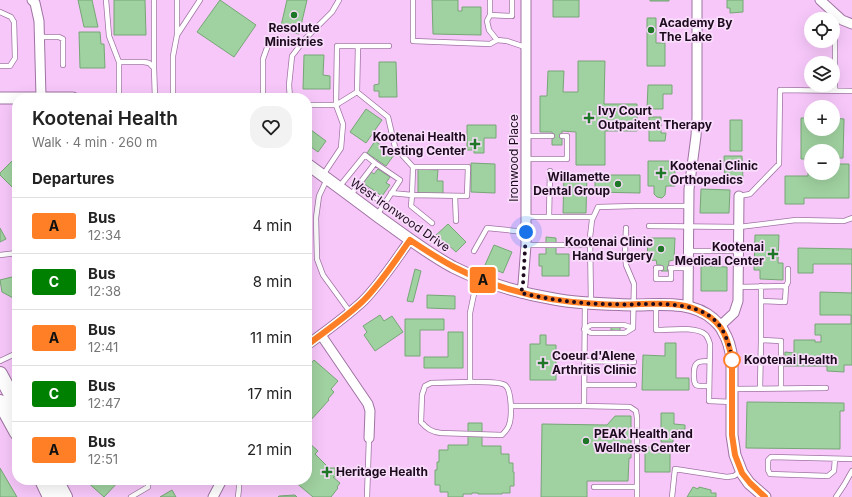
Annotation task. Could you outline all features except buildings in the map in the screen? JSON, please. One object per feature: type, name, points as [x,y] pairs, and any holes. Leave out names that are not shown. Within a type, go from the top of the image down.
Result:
[{"type":"main road","points":[[0,374],[12,397]]},
{"type":"main road","points":[[0,402],[12,424]]},
{"type":"main road","points":[[44,485],[50,497]]},
{"type":"main road","points":[[59,485],[65,497]]},
{"type":"street","points":[[32,0],[35,3],[40,21],[41,93]]},
{"type":"street","name":"Ironwood Place","points":[[521,293],[526,245],[526,0]]},
{"type":"street","points":[[688,306],[688,206],[697,118],[698,0]]},
{"type":"street","points":[[820,0],[834,12]]},
{"type":"street","points":[[840,18],[852,24]]},
{"type":"street","points":[[0,98],[12,98]]},
{"type":"street","name":"West Ironwood Drive","points":[[312,168],[434,256],[455,268],[503,288],[566,302],[633,305],[672,304],[688,306],[711,317],[724,331],[732,356],[733,446],[735,455],[741,472],[765,497]]},
{"type":"street","points":[[720,326],[734,313],[738,301],[739,196]]},
{"type":"street","points":[[312,341],[364,300],[410,240]]},
{"type":"street","points":[[321,335],[368,404],[370,411],[369,438]]},
{"type":"street","points":[[213,497],[219,485]]},
{"type":"lane","points":[[106,0],[109,36],[119,62],[118,93]]},
{"type":"lane","points":[[154,0],[154,93]]},
{"type":"lane","points":[[173,93],[173,56],[177,35],[177,0]]},
{"type":"lane","points":[[177,35],[200,0]]},
{"type":"lane","points":[[290,93],[292,56],[305,39],[332,12],[339,0]]},
{"type":"lane","points":[[413,0],[413,41],[490,44],[497,40],[507,41],[525,47]]},
{"type":"lane","points":[[490,0],[490,15],[486,21],[489,30],[497,40]]},
{"type":"lane","points":[[490,15],[512,16],[512,0]]},
{"type":"lane","points":[[0,66],[10,66],[15,58],[14,22],[11,16],[1,12]]},
{"type":"lane","points":[[40,37],[59,37],[63,39],[63,65]]},
{"type":"lane","points":[[263,93],[263,59],[268,45]]},
{"type":"lane","points":[[350,312],[324,275],[317,259],[316,218],[319,196],[325,177],[341,148],[343,124],[336,105],[337,46],[389,46]]},
{"type":"lane","points":[[357,92],[358,46]]},
{"type":"lane","points":[[119,62],[144,62],[149,63],[154,68]]},
{"type":"lane","points":[[739,196],[750,194],[779,164],[780,90],[804,90]]},
{"type":"lane","points":[[840,90],[852,90]]},
{"type":"lane","points":[[312,105],[336,105],[357,92]]},
{"type":"lane","points":[[357,92],[388,117],[395,147],[413,167],[411,206],[432,223]]},
{"type":"lane","points":[[526,136],[552,136]]},
{"type":"lane","points":[[526,160],[567,160],[567,136],[562,136]]},
{"type":"lane","points":[[338,187],[365,154],[400,180],[377,215]]},
{"type":"lane","points":[[350,196],[375,162]]},
{"type":"lane","points":[[391,193],[412,196],[467,196],[468,167],[413,167]]},
{"type":"lane","points":[[550,171],[550,217]]},
{"type":"lane","points":[[359,185],[384,204]]},
{"type":"lane","points":[[455,196],[456,220]]},
{"type":"lane","points":[[584,406],[584,329],[588,303],[592,220],[598,207],[688,206]]},
{"type":"lane","points":[[526,217],[593,217]]},
{"type":"lane","points":[[649,226],[739,227],[796,220],[844,221],[852,218]]},
{"type":"lane","points":[[474,251],[487,228],[526,232]]},
{"type":"lane","points":[[626,228],[626,265],[634,284],[633,328]]},
{"type":"lane","points":[[526,245],[590,245]]},
{"type":"lane","points":[[688,251],[739,251]]},
{"type":"lane","points":[[0,255],[12,254]]},
{"type":"lane","points":[[661,268],[656,268],[656,279],[671,279],[670,268],[688,268]]},
{"type":"lane","points":[[761,301],[786,302],[788,269]]},
{"type":"lane","points":[[470,382],[470,313],[475,289],[480,279]]},
{"type":"lane","points":[[760,389],[761,286]]},
{"type":"lane","points":[[738,287],[786,286]]},
{"type":"lane","points":[[656,304],[656,330],[693,330],[700,331],[705,334],[710,344],[709,401],[732,402]]},
{"type":"lane","points":[[584,329],[591,325],[624,325],[633,328]]},
{"type":"lane","points":[[584,329],[592,333],[625,334],[633,328]]},
{"type":"lane","points":[[761,340],[781,341],[781,388]]},
{"type":"lane","points":[[0,361],[12,355]]},
{"type":"lane","points":[[584,361],[634,362]]},
{"type":"lane","points":[[709,361],[698,362],[694,367],[694,379],[696,385],[709,386]]},
{"type":"lane","points":[[470,382],[492,382],[506,385],[510,391],[511,406],[510,423],[505,432],[502,435],[441,433],[433,432],[426,428],[421,422],[422,395],[425,386],[431,383],[470,382]]},
{"type":"lane","points":[[584,385],[634,385]]},
{"type":"lane","points":[[732,389],[826,388]]},
{"type":"lane","points":[[511,406],[630,407],[636,411],[637,497]]},
{"type":"lane","points":[[367,497],[369,438]]},
{"type":"lane","points":[[834,459],[834,471],[828,476],[770,474],[768,470],[768,460],[771,458],[852,459]]},
{"type":"lane","points":[[672,497],[675,469],[727,477],[734,476],[741,472]]},
{"type":"lane","points":[[836,497],[852,471]]},
{"type":"lane","points":[[131,497],[148,487],[148,485]]},
{"type":"lane","points":[[238,497],[239,485]]},
{"type":"lane","points":[[594,487],[637,487]]},
{"type":"bus line","name":"A","points":[[312,341],[344,318],[364,300],[410,240],[455,268],[503,288],[529,295],[566,302],[633,305],[672,304],[688,306],[711,317],[724,331],[732,360],[732,435],[735,455],[742,473],[756,490],[765,497]]},
{"type":"place","name":"Resolute Ministries","points":[[294,15]]},
{"type":"place","name":"Academy By The Lake","points":[[651,30]]},
{"type":"place","name":"Ivy Court Outpaitent Therapy","points":[[589,118]]},
{"type":"place","name":"Kootenai Health Testing Center","points":[[475,144]]},
{"type":"place","name":"Kootenai Clinic Orthopedics","points":[[661,173]]},
{"type":"place","name":"Willamette Dental Group","points":[[618,184]]},
{"type":"place","name":"Kootenai Clinic Hand Surgery","points":[[661,249]]},
{"type":"place","name":"Kootenai Medical Center","points":[[773,254]]},
{"type":"place","name":"Kootenai Health","points":[[732,360]]},
{"type":"place","name":"Coeur d'Alene Arthritis Clinic","points":[[543,363]]},
{"type":"place","name":"PEAK Health and Wellness Center","points":[[586,441]]},
{"type":"place","name":"Heritage Health","points":[[327,472]]},
{"type":"route","points":[[526,232],[523,284],[521,293],[566,302],[633,305],[672,304],[688,306],[703,312],[711,317],[720,326],[724,331],[732,360]]}]
